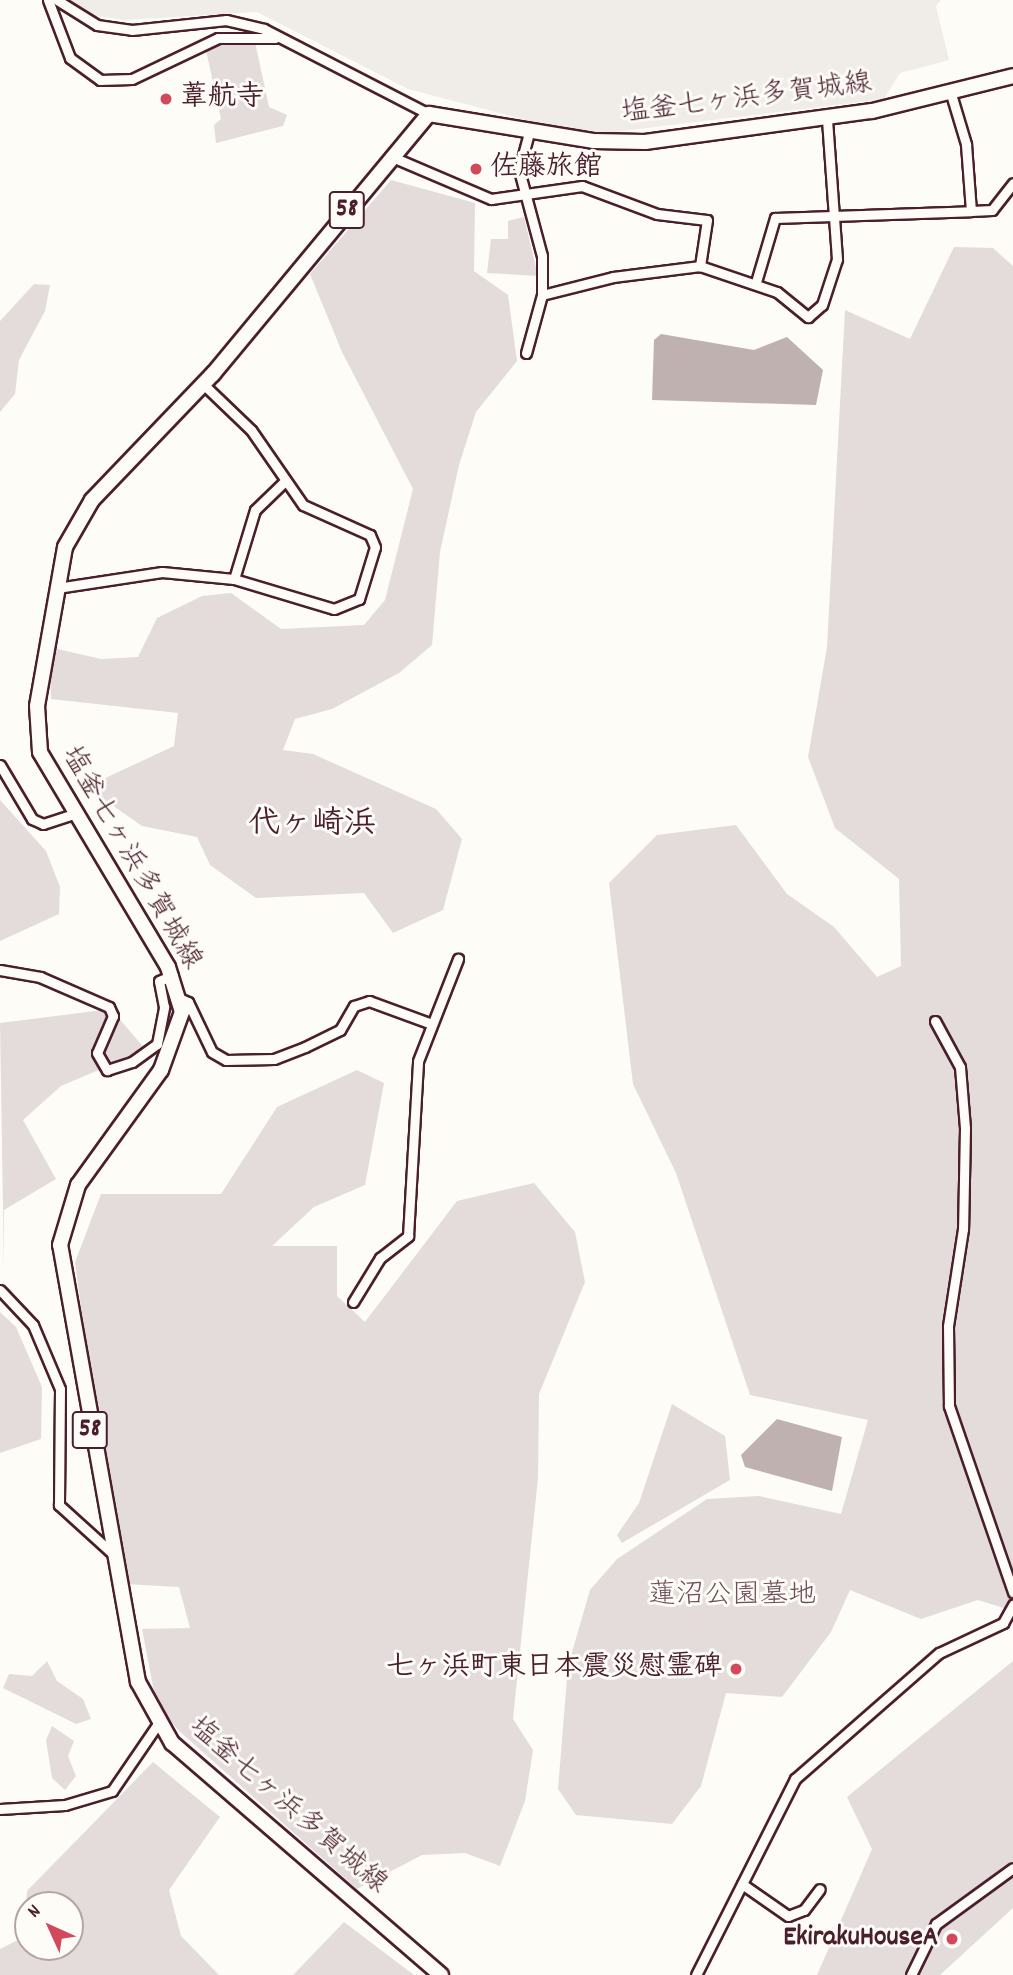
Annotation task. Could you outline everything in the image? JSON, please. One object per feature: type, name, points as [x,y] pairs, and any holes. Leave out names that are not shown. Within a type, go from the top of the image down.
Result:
[{"type":"main road","name":"塩釜七ヶ浜多賀城線","points":[[441,1975],[157,1725],[138,1682],[112,1553],[60,1245],[78,1185],[169,1055],[180,1027],[179,998],[173,975],[74,814],[38,740],[57,588],[65,547],[80,514],[204,385],[390,156],[429,114],[593,141],[645,142],[827,119],[1012,79]]},
{"type":"street","points":[[48,0],[70,58],[100,80],[132,79],[218,38],[284,40]]},
{"type":"street","points":[[57,0],[97,24],[132,30],[226,20],[284,40],[429,114]]},
{"type":"street","points":[[951,94],[966,144],[971,211]]},
{"type":"street","points":[[542,295],[613,277],[701,266],[756,282],[808,317],[830,285],[837,260],[827,119]]},
{"type":"street","points":[[526,353],[542,295],[542,256],[519,170],[530,129]]},
{"type":"street","points":[[390,156],[491,200],[582,186],[657,214],[707,220],[701,266]]},
{"type":"street","points":[[756,282],[775,218],[835,219],[992,210],[1013,183]]},
{"type":"street","points":[[57,588],[162,572],[234,579],[334,609],[359,599],[366,589],[376,547],[370,535],[303,505],[251,429],[204,385]]},
{"type":"street","points":[[234,579],[255,510],[285,481]]},
{"type":"street","points":[[0,765],[32,819],[44,824],[74,814]]},
{"type":"street","points":[[353,1302],[380,1258],[408,1236],[418,1061],[429,1023],[456,978],[458,959]]},
{"type":"street","points":[[0,970],[40,976],[109,1007],[113,1016],[97,1053],[107,1070],[157,1044],[164,1007],[159,981],[173,975]]},
{"type":"street","points":[[179,998],[188,1002],[212,1052],[226,1060],[274,1059],[340,1030],[354,1006],[369,1001],[429,1023]]},
{"type":"street","points":[[934,1021],[960,1066],[965,1128],[963,1229],[948,1326],[949,1406],[1013,1592]]},
{"type":"street","points":[[0,1290],[33,1325],[60,1389],[59,1505],[112,1553]]},
{"type":"street","points":[[696,1975],[795,1779],[939,1653],[1003,1623],[1013,1605]]},
{"type":"street","points":[[0,1809],[65,1804],[112,1791],[157,1725]]},
{"type":"street","points":[[911,1975],[936,1924],[1013,1868]]},
{"type":"street","points":[[742,1884],[788,1916],[804,1910],[820,1889]]},
{"type":"shaded area","points":[[64,0],[941,0],[936,6],[949,60],[900,73],[884,99],[606,133],[557,128],[408,89],[257,12],[125,20],[91,15]]},
{"type":"shaded area","points":[[661,334],[754,350],[787,337],[823,370],[816,405],[652,400],[654,340]]},
{"type":"shaded area","points":[[777,1419],[842,1437],[832,1491],[745,1467],[741,1455]]},
{"type":"green space","points":[[231,41],[255,42],[269,107],[287,115],[283,126],[216,143],[214,125],[221,119],[206,50]]},
{"type":"green space","points":[[391,180],[475,203],[474,271],[508,295],[517,361],[476,412],[459,465],[440,552],[432,645],[399,673],[332,709],[295,719],[283,750],[313,754],[436,809],[462,839],[443,910],[393,933],[364,893],[256,898],[210,865],[197,837],[142,826],[86,787],[174,746],[178,713],[51,699],[49,647],[101,659],[138,657],[157,618],[202,596],[231,593],[281,629],[364,625],[385,600],[413,489],[342,352],[310,274]]},
{"type":"green space","points":[[524,217],[538,276],[487,273],[491,239],[508,239],[508,221]]},
{"type":"green space","name":"蓮沼公園墓地","points":[[954,247],[993,248],[1013,266],[1013,1611],[978,1600],[921,1619],[850,1590],[831,1632],[782,1697],[726,1693],[701,1786],[672,1824],[576,1815],[558,1789],[568,1666],[590,1590],[617,1559],[707,1499],[759,1496],[841,1514],[868,1420],[750,1395],[676,1173],[633,1084],[609,883],[657,835],[736,825],[787,894],[834,927],[877,977],[901,966],[899,879],[835,828],[808,757],[827,647],[845,310],[910,339]]},
{"type":"green space","points":[[34,284],[50,285],[45,311],[19,360],[15,394],[0,412],[0,321]]},
{"type":"green space","points":[[0,800],[46,851],[60,887],[59,914],[0,941]]},
{"type":"green space","points":[[111,1009],[146,1050],[61,1086],[23,1120],[56,1179],[4,1210],[4,1270],[0,1023]]},
{"type":"green space","points":[[357,1070],[384,1083],[365,1185],[314,1207],[272,1246],[337,1246],[337,1296],[365,1322],[457,1201],[534,1183],[575,1232],[585,1282],[539,1394],[538,1478],[513,1719],[533,1750],[525,1801],[500,1866],[465,1853],[422,1855],[357,1889],[178,1730],[156,1702],[142,1629],[190,1628],[179,1587],[125,1584],[106,1493],[75,1262],[101,1194],[221,1194],[277,1107]]},
{"type":"green space","points":[[0,1312],[16,1327],[42,1387],[41,1439],[0,1453]]},
{"type":"green space","points":[[672,1404],[725,1436],[730,1480],[622,1543],[617,1535],[639,1503]]},
{"type":"green space","points":[[47,1661],[57,1681],[83,1699],[91,1719],[76,1724],[3,1688],[9,1674],[32,1676]]},
{"type":"green space","points":[[1013,1661],[1013,1908],[940,1975],[817,1975],[872,1849],[847,1797]]},
{"type":"green space","points":[[52,1726],[74,1741],[68,1756],[76,1776],[65,1790],[52,1778],[46,1740]]},
{"type":"green space","points":[[153,1762],[220,1817],[169,1890],[181,1936],[219,1975],[0,1975],[0,1949],[14,1942],[14,1961],[84,1961],[84,1891],[27,1891]]},
{"type":"green space","points":[[344,1922],[414,1975],[293,1975]]},
{"type":"place","name":"葦航寺","points":[[166,99]]},
{"type":"place","name":"佐藤旅館","points":[[476,169]]},
{"type":"place","name":"七ヶ浜町東日本震災慰霊碑","points":[[736,1669]]},
{"type":"place","name":"EkirakuHouseA","points":[[952,1939]]},
{"type":"district","name":"代ヶ崎浜","points":[[312,826]]}]
